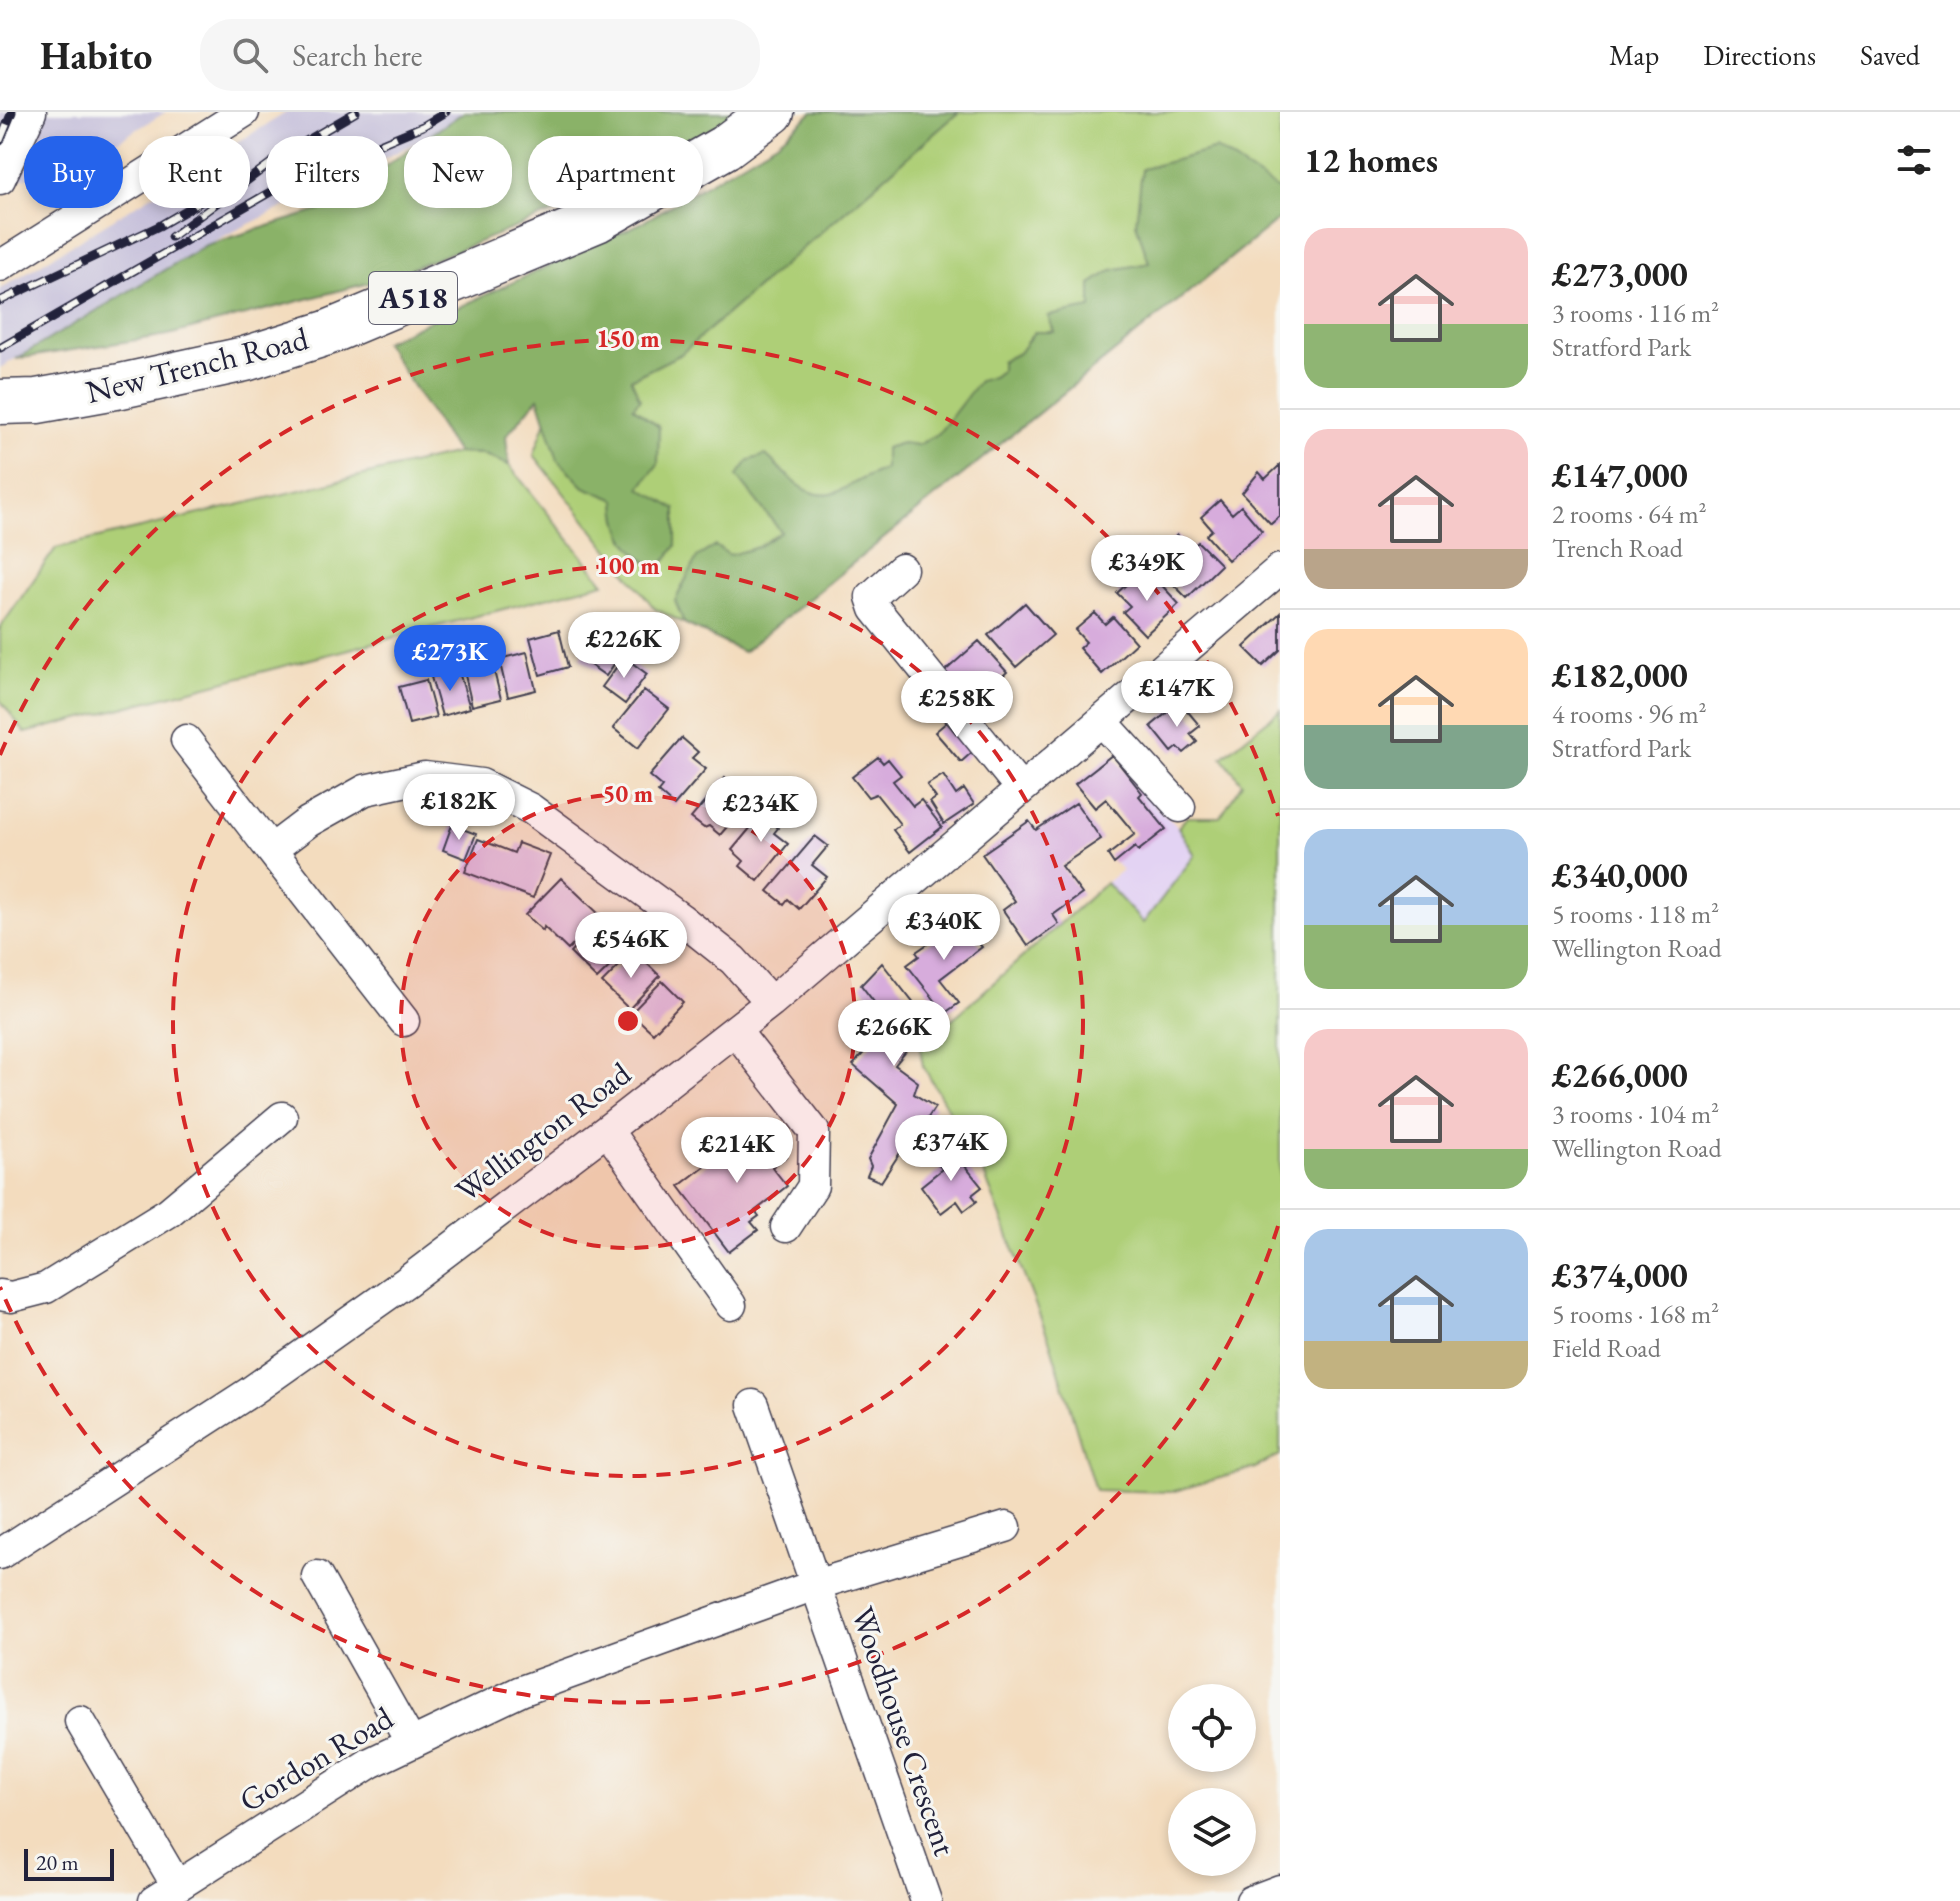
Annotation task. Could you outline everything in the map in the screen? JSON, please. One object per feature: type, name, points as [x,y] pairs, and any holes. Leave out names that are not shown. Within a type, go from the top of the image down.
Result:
[{"type":"highway","name":"New Trench Road","points":[[11,402],[121,386],[245,359],[327,333],[597,220],[725,147],[772,112]]},
{"type":"street","points":[[0,179],[31,112]]},
{"type":"street","points":[[0,266],[244,112]]},
{"type":"street","points":[[902,569],[871,597],[875,609],[1021,789]]},
{"type":"street","name":"Wellington Road","points":[[0,1554],[250,1392],[406,1282],[607,1130],[771,1002],[1280,569]]},
{"type":"street","points":[[1102,721],[1180,807]]},
{"type":"street","points":[[186,740],[404,1021]]},
{"type":"street","points":[[271,850],[308,822],[365,790],[425,777],[481,784],[531,809],[669,909],[733,960],[771,1002]]},
{"type":"street","points":[[735,1030],[814,1131],[813,1186],[786,1227]]},
{"type":"street","points":[[0,1295],[11,1297],[46,1288],[169,1212],[282,1117]]},
{"type":"street","points":[[607,1130],[731,1305]]},
{"type":"street","name":"Woodhouse Crescent","points":[[753,1405],[926,1901]]},
{"type":"street","name":"Woodhouse Crescent","points":[[521,1691],[815,1585],[1006,1527]]},
{"type":"street","points":[[317,1576],[411,1743]]},
{"type":"street","name":"Gordon Road","points":[[166,1894],[370,1763],[521,1691]]},
{"type":"street","points":[[80,1721],[166,1894]]},
{"type":"street","points":[[1251,1901],[1280,1890]]},
{"type":"shaded area","points":[[0,112],[166,112],[123,138],[24,136],[24,179],[0,184]]},
{"type":"shaded area","points":[[287,112],[469,112],[430,136],[404,136],[404,149],[388,156],[388,136],[266,136],[266,208],[282,208],[206,245],[0,368],[0,289],[139,203],[139,208],[250,208],[248,136]]},
{"type":"shaded area","points":[[1112,755],[1142,793],[1178,827],[1195,855],[1142,923],[1106,883],[1122,870],[1108,855],[1136,834],[1106,799],[1095,808],[1075,784]]},
{"type":"green space","points":[[464,112],[738,112],[698,136],[528,136],[528,208],[565,208],[384,279],[168,335],[16,359],[206,245],[324,208],[388,208],[388,164],[404,153],[404,208],[512,208],[512,136],[429,136]]},
{"type":"green space","points":[[813,112],[959,112],[681,354],[631,379],[640,399],[633,407],[659,427],[658,464],[640,488],[676,509],[676,546],[658,571],[627,542],[619,524],[616,500],[584,487],[558,460],[538,398],[506,436],[509,465],[482,454],[457,453],[384,342],[641,223],[666,208],[703,208],[703,186],[777,142]]},
{"type":"green space","points":[[938,112],[1280,112],[1280,218],[743,652],[655,609],[534,455],[560,380]]},
{"type":"green space","points":[[1216,149],[1280,191],[1280,218],[743,652],[684,623],[675,601],[697,557],[715,546],[730,555],[758,547],[781,532],[737,476],[749,460],[766,455],[803,488],[831,494],[885,469],[885,448],[902,443],[918,445],[938,434],[979,381],[1001,371],[1001,361],[1019,353],[1034,332],[1054,332],[1048,316],[1091,308],[1091,284],[1112,270],[1149,263],[1136,223],[1142,169]]},
{"type":"green space","points":[[457,453],[482,454],[509,465],[604,583],[25,733],[0,700],[0,628],[56,548]]},
{"type":"green space","points":[[1280,710],[1280,1455],[1255,1468],[1171,1492],[1095,1490],[1050,1342],[981,1166],[923,1066],[920,1048],[1106,883],[1143,923],[1195,855],[1178,827],[1187,817],[1220,817],[1242,783],[1222,757]]},
{"type":"building","points":[[1280,465],[1280,516],[1271,524],[1242,493],[1259,472],[1265,479]]},
{"type":"building","points":[[1220,500],[1232,514],[1241,506],[1262,531],[1228,560],[1206,535],[1212,530],[1201,517]]},
{"type":"building","points":[[1177,535],[1191,549],[1198,542],[1221,565],[1187,598],[1161,572],[1167,565],[1157,555]]},
{"type":"building","points":[[1138,574],[1150,586],[1157,580],[1179,604],[1145,635],[1123,612],[1130,606],[1117,593]]},
{"type":"building","points":[[1025,603],[1053,635],[1016,667],[988,635]]},
{"type":"building","points":[[1095,613],[1105,624],[1113,617],[1136,643],[1102,674],[1079,648],[1086,642],[1075,630]]},
{"type":"building","points":[[1280,613],[1280,650],[1263,666],[1244,647]]},
{"type":"building","points":[[600,627],[627,645],[606,676],[580,658]]},
{"type":"building","points":[[559,630],[568,667],[540,675],[530,638]]},
{"type":"building","points":[[979,641],[1007,672],[973,703],[944,672]]},
{"type":"building","points":[[527,652],[536,690],[508,697],[499,659]]},
{"type":"building","points":[[624,657],[647,674],[625,704],[602,687]]},
{"type":"building","points":[[491,659],[501,699],[472,706],[463,666]]},
{"type":"building","points":[[458,669],[470,708],[442,716],[431,677]]},
{"type":"building","points":[[426,680],[436,717],[409,724],[399,687]]},
{"type":"building","points":[[644,690],[669,709],[638,748],[613,728]]},
{"type":"building","points":[[1180,702],[1200,726],[1190,734],[1197,742],[1184,753],[1178,747],[1172,752],[1151,726]]},
{"type":"building","points":[[953,717],[979,746],[961,762],[935,732]]},
{"type":"building","points":[[682,738],[698,752],[692,758],[706,769],[674,806],[658,792],[662,787],[649,776]]},
{"type":"building","points":[[1112,755],[1166,829],[1138,851],[1135,847],[1114,864],[1108,855],[1135,834],[1106,799],[1095,808],[1075,784]]},
{"type":"building","points":[[878,757],[883,763],[888,759],[901,775],[893,781],[913,806],[921,800],[942,827],[910,852],[893,830],[900,824],[876,794],[868,797],[852,777]]},
{"type":"building","points":[[943,775],[956,795],[964,789],[974,804],[944,824],[930,802],[936,798],[927,785]]},
{"type":"building","points":[[725,778],[739,789],[743,784],[755,794],[720,835],[691,818]]},
{"type":"building","points":[[771,803],[783,813],[774,824],[778,828],[774,833],[788,844],[758,881],[740,866],[744,861],[732,850]]},
{"type":"building","points":[[1076,803],[1101,839],[1061,866],[1082,894],[1053,915],[1059,924],[1028,946],[1003,910],[1015,901],[982,854],[1029,821],[1036,830]]},
{"type":"building","points":[[452,825],[476,834],[466,859],[443,850]]},
{"type":"building","points":[[815,836],[828,846],[812,865],[827,877],[799,909],[788,899],[784,904],[768,891]]},
{"type":"building","points":[[478,839],[514,853],[518,843],[550,855],[533,898],[465,872]]},
{"type":"building","points":[[561,878],[601,916],[568,950],[544,927],[543,931],[525,915]]},
{"type":"building","points":[[961,921],[982,947],[940,979],[959,1003],[945,1013],[907,965],[919,956],[916,952]]},
{"type":"building","points":[[600,922],[628,949],[597,979],[570,953]]},
{"type":"building","points":[[634,951],[660,976],[629,1009],[602,983]]},
{"type":"building","points":[[882,963],[933,1028],[921,1038],[915,1034],[895,1065],[918,1082],[914,1094],[935,1107],[924,1124],[920,1122],[881,1182],[867,1176],[871,1166],[868,1159],[898,1104],[853,1065],[890,1023],[861,985]]},
{"type":"building","points":[[662,981],[683,1002],[653,1033],[631,1013]]},
{"type":"building","points":[[747,1126],[754,1135],[765,1127],[787,1156],[772,1167],[787,1186],[755,1211],[759,1216],[751,1222],[758,1230],[729,1252],[679,1186],[711,1161],[707,1156]]},
{"type":"building","points":[[939,1146],[950,1161],[957,1156],[982,1187],[972,1195],[977,1201],[964,1211],[957,1201],[941,1213],[921,1186],[942,1169],[930,1154]]},
{"type":"railway","points":[[0,141],[12,112]]},
{"type":"railway","points":[[171,237],[279,157],[356,112]]},
{"type":"railway","points":[[0,348],[284,184],[423,126],[446,112]]},
{"type":"railway","points":[[0,301],[159,226],[190,208]]}]
